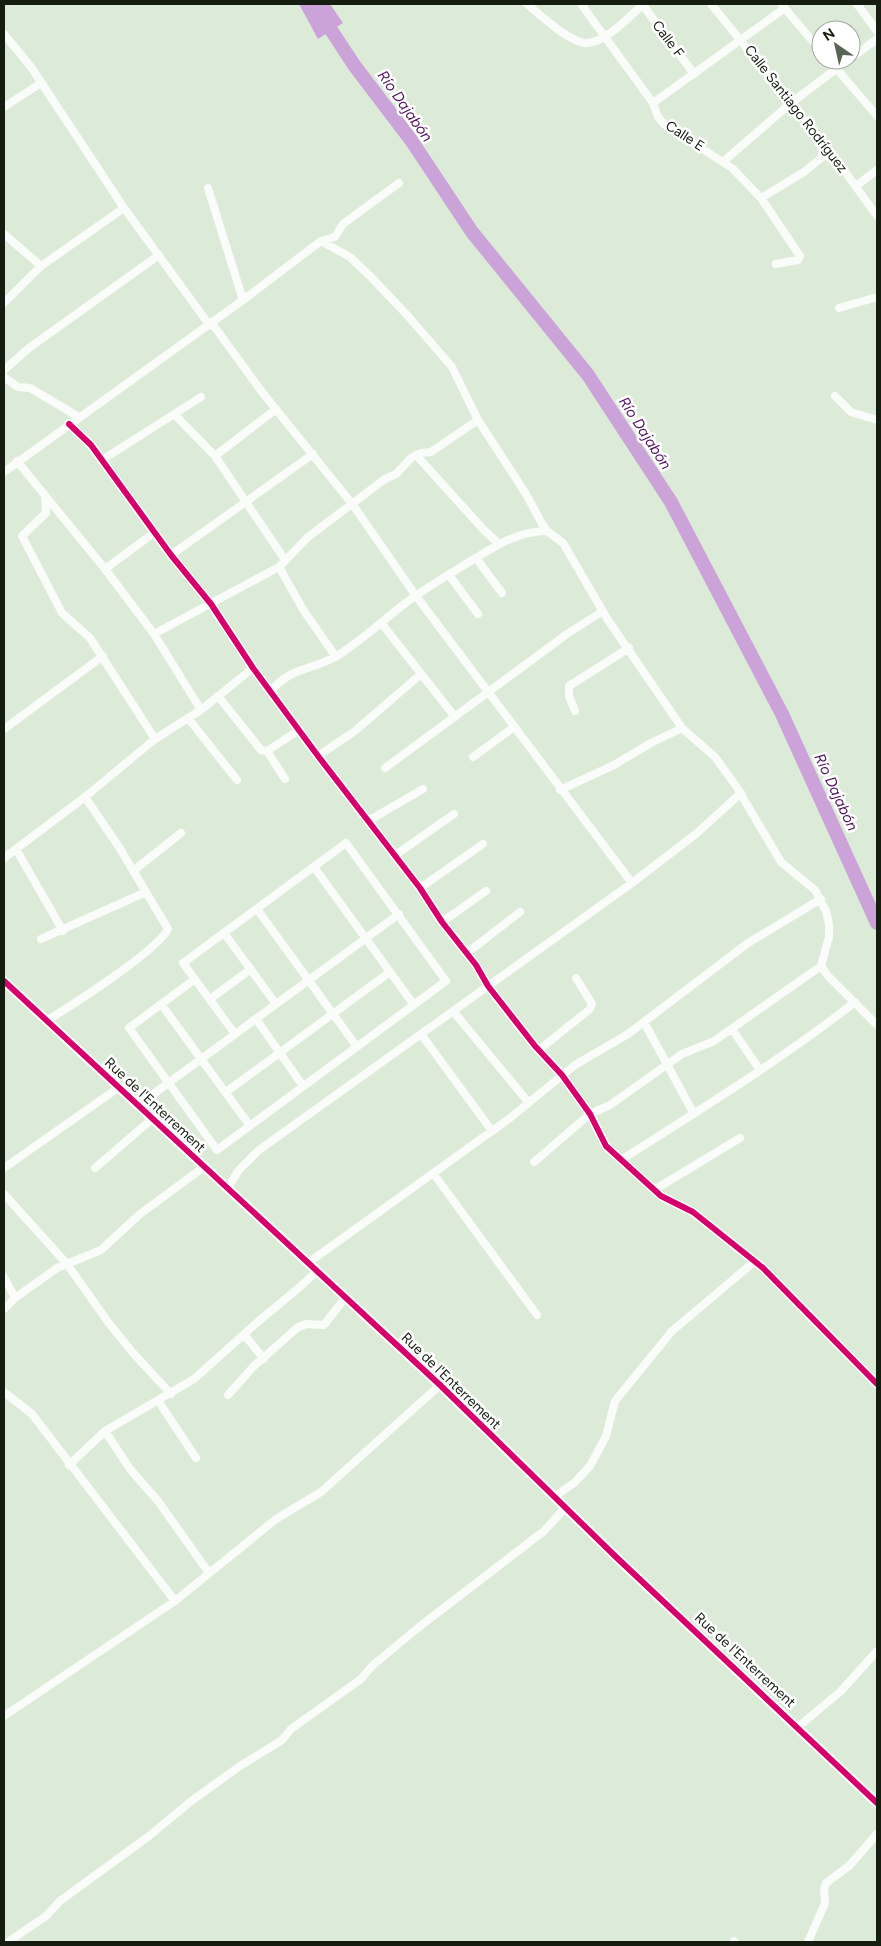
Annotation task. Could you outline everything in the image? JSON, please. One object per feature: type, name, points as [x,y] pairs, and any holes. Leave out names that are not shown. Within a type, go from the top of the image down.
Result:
[{"type":"street","points":[[527,4],[574,40],[587,43],[606,35],[643,4]]},
{"type":"street","name":"Calle E","points":[[581,4],[606,35],[653,103],[658,117],[665,124],[724,161],[761,198],[800,256],[798,260],[776,264]]},
{"type":"street","name":"Calle F","points":[[643,4],[694,74]]},
{"type":"street","name":"Calle Santiago Rodríguez","points":[[711,4],[830,151],[877,216]]},
{"type":"street","points":[[857,4],[877,31]]},
{"type":"street","points":[[653,103],[741,40],[783,6],[811,39]]},
{"type":"street","points":[[4,34],[41,83],[124,208],[158,255],[276,409],[353,505],[416,596],[489,691],[560,790],[632,883]]},
{"type":"street","points":[[861,51],[877,39]]},
{"type":"street","points":[[724,161],[791,103],[833,70]]},
{"type":"street","points":[[838,70],[877,116]]},
{"type":"street","points":[[4,108],[41,83]]},
{"type":"street","points":[[761,198],[804,172],[830,151]]},
{"type":"street","points":[[856,186],[877,170]]},
{"type":"street","points":[[4,472],[243,300],[321,241],[335,237],[343,224],[399,183]]},
{"type":"street","points":[[208,188],[243,300]]},
{"type":"street","points":[[4,303],[40,266],[124,208]]},
{"type":"street","points":[[4,234],[40,266]]},
{"type":"street","points":[[321,241],[350,257],[408,316],[452,367],[478,420],[526,494],[547,531],[563,543],[603,610],[682,728],[715,757],[741,793],[776,856],[815,890],[826,911],[829,937],[821,966],[714,1041],[682,1054],[610,1105],[590,1114],[534,1162]]},
{"type":"street","points":[[4,370],[29,348],[158,255]]},
{"type":"street","points":[[839,308],[877,299],[877,306]]},
{"type":"street","points":[[4,377],[18,387],[30,388],[79,417]]},
{"type":"street","points":[[835,396],[851,412],[877,420]]},
{"type":"street","points":[[102,460],[201,397]]},
{"type":"street","points":[[215,456],[276,409]]},
{"type":"street","points":[[175,415],[215,456],[285,560]]},
{"type":"street","points":[[154,634],[279,567],[308,536],[353,505],[385,479],[396,474],[416,455],[431,452],[478,420]]},
{"type":"street","points":[[69,424],[91,445],[171,555],[211,604],[253,668],[420,888],[442,922],[467,953],[488,986],[539,1050],[562,1075],[590,1114],[606,1146],[654,1190],[670,1202],[693,1212],[754,1262],[800,1304],[877,1384]]},
{"type":"street","points":[[171,555],[313,454]]},
{"type":"street","points":[[416,455],[483,530],[499,544]]},
{"type":"street","points":[[17,461],[105,569],[154,634],[201,710]]},
{"type":"street","points":[[45,496],[46,513],[22,536],[62,613],[90,638],[155,739]]},
{"type":"street","points":[[270,691],[280,680],[296,671],[336,657],[382,624],[416,596],[448,574],[499,544],[526,533],[547,531]]},
{"type":"street","points":[[105,569],[155,532]]},
{"type":"street","points":[[476,558],[502,594]]},
{"type":"street","points":[[279,567],[304,611],[336,657]]},
{"type":"street","points":[[448,574],[478,614]]},
{"type":"street","points":[[385,768],[603,610]]},
{"type":"street","points":[[382,624],[455,717]]},
{"type":"street","points":[[575,711],[569,696],[569,686],[629,648]]},
{"type":"street","points":[[4,729],[103,656]]},
{"type":"street","points":[[4,858],[85,797],[155,739],[201,710],[253,668]]},
{"type":"street","points":[[318,756],[355,732],[421,674]]},
{"type":"street","points":[[218,696],[261,750],[267,751],[299,730]]},
{"type":"street","points":[[188,718],[237,780]]},
{"type":"street","points":[[473,757],[514,727]]},
{"type":"street","points":[[560,790],[614,765],[651,743],[682,728]]},
{"type":"street","points":[[267,751],[286,779]]},
{"type":"street","points":[[368,821],[423,789]]},
{"type":"street","points":[[227,1188],[238,1170],[259,1150],[632,883],[696,833],[741,793]]},
{"type":"street","points":[[46,1021],[76,1003],[164,937],[168,929],[85,797]]},
{"type":"street","points":[[394,856],[454,814]]},
{"type":"street","points":[[133,871],[180,834]]},
{"type":"street","points":[[195,979],[129,1028],[217,1150],[446,981],[346,843],[183,963],[195,979],[210,999],[235,1034]]},
{"type":"street","points":[[420,888],[483,844]]},
{"type":"street","points":[[16,849],[63,931]]},
{"type":"street","points":[[314,868],[414,1005]]},
{"type":"street","points":[[442,922],[486,891]]},
{"type":"street","points":[[41,939],[63,931],[146,892]]},
{"type":"street","points":[[308,1264],[492,1131],[562,1075],[644,1022],[748,943],[820,899]]},
{"type":"street","points":[[258,909],[357,1047]]},
{"type":"street","points":[[467,953],[520,912]]},
{"type":"street","points":[[137,1106],[399,914]]},
{"type":"street","points":[[224,933],[276,1004]]},
{"type":"street","points":[[821,966],[828,976],[877,1025]]},
{"type":"street","points":[[210,999],[251,969]]},
{"type":"street","points":[[226,1092],[390,972]]},
{"type":"street","points":[[539,1050],[590,1008],[592,1004],[590,999],[576,978]]},
{"type":"street","name":"Rue de l'Enterrement","points":[[4,981],[440,1386],[565,1508],[798,1726],[877,1803]]},
{"type":"street","points":[[621,1160],[760,1070],[855,1002]]},
{"type":"street","points":[[161,1004],[250,1126]]},
{"type":"street","points":[[453,1011],[529,1103]]},
{"type":"street","points":[[256,1019],[304,1086]]},
{"type":"street","points":[[644,1022],[694,1114]]},
{"type":"street","points":[[732,1029],[760,1070]]},
{"type":"street","points":[[421,1034],[492,1131]]},
{"type":"street","points":[[4,1168],[118,1088]]},
{"type":"street","points":[[95,1168],[152,1119]]},
{"type":"street","points":[[654,1190],[740,1138]]},
{"type":"street","points":[[4,1309],[15,1298],[57,1268],[101,1250],[140,1214],[204,1167]]},
{"type":"street","points":[[433,1173],[537,1315]]},
{"type":"street","points":[[4,1194],[67,1264],[108,1322],[132,1352],[158,1377],[171,1394]]},
{"type":"street","points":[[554,1497],[574,1483],[590,1466],[606,1436],[615,1401],[672,1331],[693,1311],[754,1262]]},
{"type":"street","points":[[69,1465],[105,1431],[122,1420],[159,1402],[194,1379],[266,1313],[292,1295],[316,1272]]},
{"type":"street","points":[[4,1277],[15,1298]]},
{"type":"street","points":[[228,1395],[254,1366],[297,1328],[306,1324],[324,1325],[345,1298]]},
{"type":"street","points":[[242,1336],[247,1338],[264,1359]]},
{"type":"street","points":[[4,1716],[176,1601],[276,1519],[321,1492],[440,1386]]},
{"type":"street","points":[[4,1392],[32,1414],[69,1465],[176,1601]]},
{"type":"street","points":[[159,1402],[196,1458]]},
{"type":"street","points":[[105,1431],[130,1469],[158,1501],[209,1573]]},
{"type":"street","points":[[8,1942],[46,1916],[60,1901],[150,1836],[211,1787],[282,1740],[292,1729],[361,1679],[372,1666],[419,1627],[544,1530],[565,1508]]},
{"type":"street","points":[[798,1726],[841,1691],[877,1651]]},
{"type":"street","points":[[808,1942],[825,1903],[824,1888],[826,1883],[848,1866],[877,1834]]},
{"type":"shaded area","points":[[299,4],[330,4],[343,23],[318,39]]},
{"type":"waterway","name":"Río Dajabón","points":[[314,4],[354,65],[411,140],[472,232],[588,375],[671,502],[782,714],[877,923]]},
{"type":"cycle path","points":[[69,424],[91,445],[171,555],[211,604],[253,668],[420,888],[442,922],[476,965],[488,986],[535,1046],[562,1075],[590,1114],[606,1146],[661,1196],[693,1212],[763,1268],[877,1384]]},
{"type":"cycle path","points":[[4,981],[440,1385],[616,1557],[877,1803]]}]
